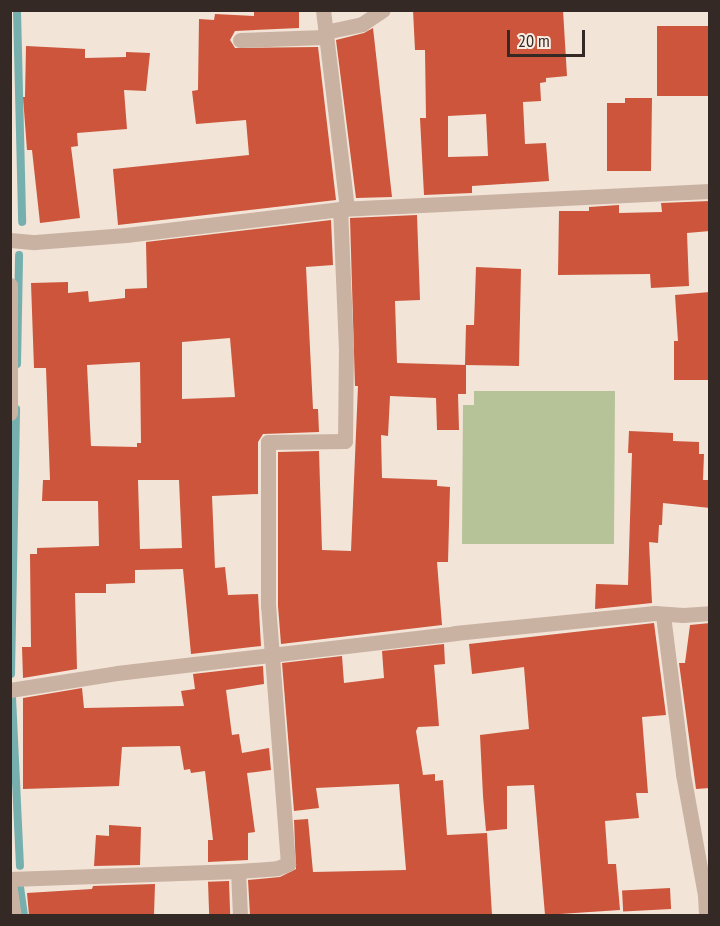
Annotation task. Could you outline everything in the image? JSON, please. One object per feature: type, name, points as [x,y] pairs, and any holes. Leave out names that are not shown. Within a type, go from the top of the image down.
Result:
[{"type":"street","points":[[10,879],[238,871],[277,868],[288,864],[268,606],[268,441],[345,441],[344,209],[323,10]]},
{"type":"street","points":[[240,40],[325,34],[362,24],[383,10]]},
{"type":"street","points":[[10,240],[35,242],[126,235],[344,209],[710,191]]},
{"type":"street","points":[[10,285],[10,413]]},
{"type":"street","points":[[10,690],[117,673],[273,653],[455,633],[710,613]]},
{"type":"street","points":[[663,615],[683,774],[707,895],[706,915]]},
{"type":"street","points":[[238,871],[240,915]]},
{"type":"street","points":[[10,889],[14,915]]},
{"type":"green space","points":[[474,391],[615,391],[614,544],[462,544],[463,405],[474,405]]},
{"type":"building","points":[[254,10],[299,10],[299,28],[235,31],[230,40],[235,48],[318,47],[336,200],[118,225],[113,169],[249,155],[246,120],[196,124],[192,91],[198,90],[199,19],[214,20],[215,14],[254,16]]},
{"type":"building","points":[[413,10],[563,10],[567,76],[546,78],[546,82],[540,83],[541,101],[523,102],[525,144],[546,143],[549,181],[472,186],[472,193],[424,195],[420,118],[426,118],[425,50],[415,50]],"holes":[[[486,114],[488,156],[448,157],[448,116]]]},
{"type":"building","points":[[657,26],[710,26],[710,96],[657,96]]},
{"type":"building","points":[[373,28],[392,197],[356,198],[336,40],[364,33]]},
{"type":"building","points":[[26,46],[85,49],[85,58],[126,57],[126,52],[150,53],[146,91],[124,90],[127,129],[77,133],[78,146],[71,147],[80,218],[40,223],[32,150],[27,150],[23,97],[25,97]]},
{"type":"building","points":[[625,98],[652,98],[651,171],[607,171],[607,103],[625,103]]},
{"type":"building","points":[[710,201],[710,231],[687,233],[689,286],[651,288],[650,274],[558,275],[559,211],[589,211],[589,207],[619,205],[619,213],[662,212],[661,203]]},
{"type":"building","points":[[417,215],[420,300],[395,301],[397,363],[466,365],[466,394],[458,394],[459,430],[437,430],[436,398],[390,396],[388,436],[381,435],[382,478],[437,480],[437,486],[450,487],[448,562],[437,562],[442,625],[281,644],[278,606],[278,452],[319,451],[322,550],[351,551],[358,386],[355,386],[350,218]]},
{"type":"building","points":[[331,220],[333,265],[306,267],[313,409],[318,409],[319,432],[263,434],[258,442],[258,494],[212,496],[215,568],[225,567],[228,595],[258,594],[261,646],[191,654],[183,569],[135,570],[135,583],[106,584],[106,593],[75,593],[77,669],[23,678],[22,647],[31,647],[30,554],[37,554],[37,548],[99,546],[98,501],[42,501],[43,480],[50,480],[46,368],[34,368],[31,283],[68,282],[68,293],[88,291],[89,302],[125,298],[125,289],[147,288],[146,242]],"holes":[[[230,338],[235,397],[182,399],[182,342]],[[140,362],[141,443],[137,443],[137,447],[91,446],[87,365]],[[138,480],[179,480],[182,548],[140,549]]]},
{"type":"building","points":[[476,267],[521,269],[519,366],[465,365],[466,325],[474,325]]},
{"type":"building","points":[[710,292],[710,380],[674,380],[674,341],[678,341],[675,295]]},
{"type":"building","points":[[629,431],[673,433],[673,441],[699,442],[699,454],[704,454],[703,480],[710,480],[710,508],[663,503],[658,543],[649,542],[652,603],[595,609],[596,584],[628,585],[632,453],[628,453]]},
{"type":"building","points":[[654,623],[666,715],[642,717],[648,793],[636,793],[639,818],[605,821],[608,864],[616,864],[620,910],[545,915],[534,785],[507,786],[507,829],[486,831],[483,796],[480,735],[529,729],[524,667],[472,674],[469,644]]},
{"type":"building","points":[[710,623],[710,788],[696,789],[679,663],[685,663],[690,625]]},
{"type":"building","points":[[444,644],[445,664],[434,665],[439,726],[418,727],[416,731],[423,775],[435,774],[435,781],[443,780],[447,835],[487,833],[492,915],[250,915],[248,880],[280,877],[296,869],[294,820],[308,819],[313,872],[406,870],[399,784],[316,788],[319,808],[294,811],[282,663],[342,656],[344,683],[384,678],[382,651]]},
{"type":"building","points":[[263,666],[264,684],[226,690],[232,735],[239,734],[242,753],[269,748],[271,770],[247,773],[255,832],[248,833],[248,860],[208,862],[208,840],[213,840],[205,771],[191,773],[190,769],[184,770],[180,746],[122,747],[119,786],[23,789],[23,698],[82,688],[84,708],[184,706],[181,691],[195,689],[193,674]]},
{"type":"building","points":[[109,825],[141,827],[140,865],[94,866],[96,835],[109,836]]},
{"type":"building","points":[[229,881],[230,915],[209,916],[208,882]]},
{"type":"building","points":[[155,884],[154,915],[29,915],[27,893],[92,889],[93,886]]},
{"type":"building","points":[[670,888],[671,909],[623,911],[622,891]]},
{"type":"waterway","points":[[17,10],[22,222]]},
{"type":"waterway","points":[[17,364],[19,255]]},
{"type":"waterway","points":[[11,674],[16,409]]},
{"type":"waterway","points":[[12,697],[20,866]]},
{"type":"waterway","points":[[20,887],[24,916]]}]
